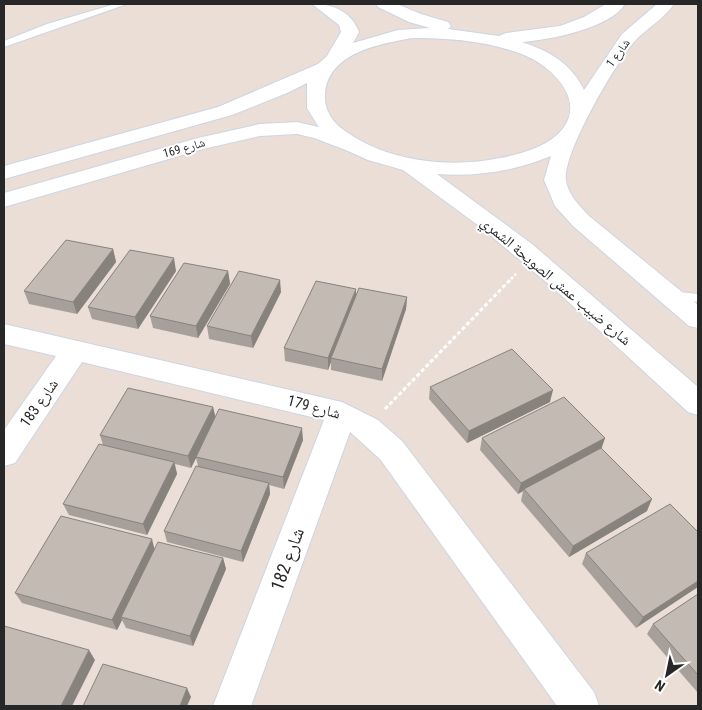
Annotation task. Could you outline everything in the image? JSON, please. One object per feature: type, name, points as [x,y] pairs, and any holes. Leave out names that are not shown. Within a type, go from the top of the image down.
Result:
[{"type":"street","points":[[320,4],[339,16],[347,24],[350,32],[314,87],[316,110],[333,132],[365,152],[409,165],[458,169],[506,165],[545,152],[570,132]]},
{"type":"street","points":[[384,4],[415,18],[529,50],[557,67],[575,87],[580,110]]},
{"type":"street","points":[[493,39],[543,37],[566,31],[600,16],[617,4]]},
{"type":"street","name":"شارع 1","points":[[570,132],[580,110],[628,38],[666,4]]},
{"type":"street","name":"شارع 169","points":[[4,174],[225,111],[280,89],[356,47],[382,38],[412,34],[474,35]]},
{"type":"street","name":"شارع 169","points":[[4,200],[198,144],[260,130],[297,128],[320,133],[365,152]]},
{"type":"street","points":[[570,132],[558,164],[555,180],[563,201],[581,221],[698,319]]},
{"type":"street","name":"شارع ضبيب عمش الصويحة الشمري","points":[[409,165],[454,194],[601,316],[698,404]]},
{"type":"street","name":"شارع 179","points":[[4,334],[354,420]]},
{"type":"street","name":"شارع 183","points":[[4,454],[74,352]]},
{"type":"street","points":[[354,420],[390,450],[580,706]]},
{"type":"street","name":"شارع 182","points":[[232,706],[354,420]]},
{"type":"lane","points":[[4,44],[50,26],[123,4]]},
{"type":"lane","points":[[667,294],[698,298]]},
{"type":"path","points":[[354,420],[531,258]]},
{"type":"building","points":[[66,240],[113,249],[73,302],[24,291]]},
{"type":"building","points":[[130,250],[174,258],[135,317],[88,307]]},
{"type":"building","points":[[184,263],[228,271],[196,326],[150,316]]},
{"type":"building","points":[[239,271],[280,280],[251,336],[207,326]]},
{"type":"building","points":[[316,281],[356,289],[328,358],[284,348]]},
{"type":"building","points":[[359,288],[407,297],[382,369],[331,358]]},
{"type":"building","points":[[512,349],[553,390],[469,431],[430,387]]},
{"type":"building","points":[[128,388],[213,407],[188,456],[100,435]]},
{"type":"building","points":[[564,397],[605,438],[521,483],[482,438]]},
{"type":"building","points":[[219,409],[302,428],[283,477],[196,457]]},
{"type":"building","points":[[99,444],[174,462],[143,524],[63,504]]},
{"type":"building","points":[[601,448],[652,499],[573,546],[524,489]]},
{"type":"building","points":[[196,466],[269,483],[241,551],[164,531]]},
{"type":"building","points":[[670,504],[698,532],[698,581],[643,617],[586,553]]},
{"type":"building","points":[[61,516],[152,539],[112,620],[15,593]]},
{"type":"building","points":[[158,542],[223,558],[190,636],[121,617]]},
{"type":"building","points":[[698,594],[698,675],[653,624]]},
{"type":"building","points":[[4,626],[89,650],[61,706],[4,706]]},
{"type":"building","points":[[103,664],[187,688],[180,706],[83,706]]}]
